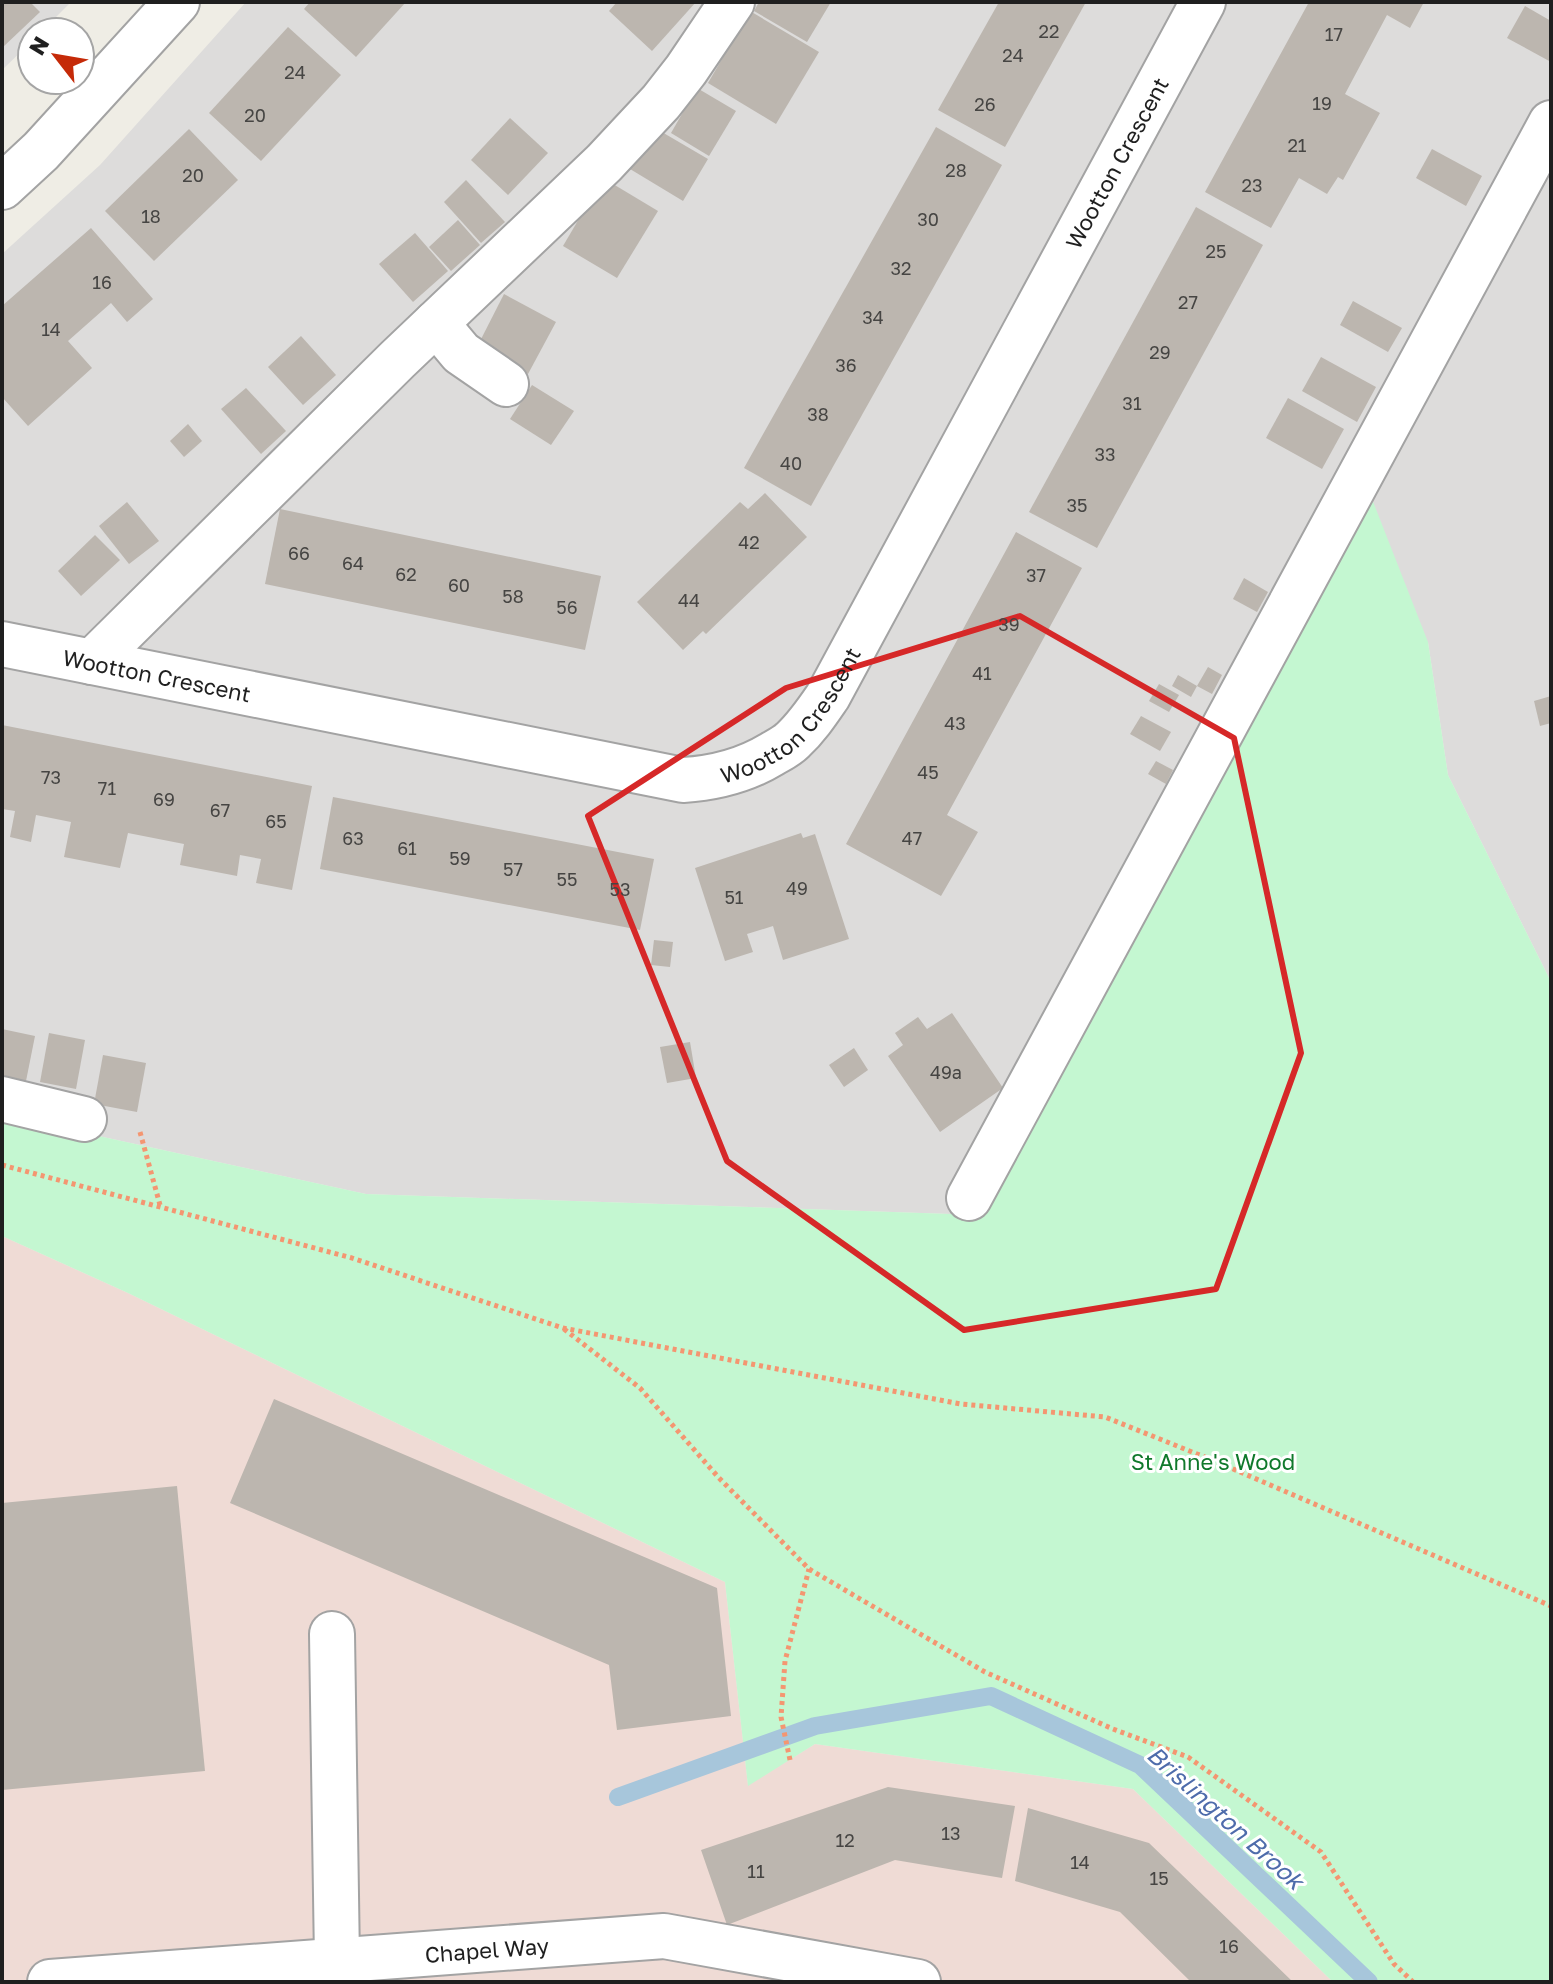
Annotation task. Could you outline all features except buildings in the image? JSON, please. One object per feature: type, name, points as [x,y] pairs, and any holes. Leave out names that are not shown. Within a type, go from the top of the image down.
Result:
[{"type":"street","points":[[2,187],[41,151],[177,2]]},
{"type":"street","points":[[92,662],[447,352],[604,163],[661,102],[732,2]]},
{"type":"street","name":"Wootton Crescent","points":[[2,644],[683,780],[710,779],[739,771],[764,759],[791,742],[811,721],[828,696],[1203,2]]},
{"type":"street","points":[[969,1198],[1551,123]]},
{"type":"street","points":[[447,352],[506,384]]},
{"type":"street","points":[[2,1099],[84,1119]]},
{"type":"street","points":[[332,1634],[337,1960]]},
{"type":"street","name":"Chapel Way","points":[[50,1982],[664,1936],[918,1982]]},
{"type":"path","points":[[140,1132],[160,1206]]},
{"type":"path","points":[[2,1165],[352,1258],[563,1328],[961,1404],[1105,1417],[1551,1606]]},
{"type":"path","points":[[563,1328],[640,1388],[719,1478],[809,1569],[985,1672],[1113,1729],[1188,1757],[1321,1852],[1394,1964],[1413,1982]]},
{"type":"path","points":[[790,1760],[781,1717],[785,1661],[809,1569]]},
{"type":"highlighted area","points":[[1020,616],[1234,738],[1301,1053],[1216,1289],[964,1330],[727,1161],[588,816],[786,688]]},
{"type":"shaded area","points":[[2,2],[71,2],[57,16],[16,16],[16,56],[2,70]]},
{"type":"shaded area","points":[[246,2],[1551,2],[1551,982],[1448,775],[1428,642],[980,1215],[366,1194],[2,1115],[2,254],[100,165]]},
{"type":"shaded area","points":[[2,1236],[128,1293],[725,1582],[748,1785],[815,1744],[1133,1789],[1333,1982],[2,1982]]},
{"type":"green space","name":"St Anne's Wood","points":[[1372,499],[1428,642],[1448,775],[1551,982],[1551,1982],[1333,1982],[1133,1789],[815,1744],[748,1786],[725,1582],[128,1293],[2,1236],[2,1115],[366,1194],[980,1215]]},
{"type":"waterway","name":"Brislington Brook","points":[[618,1797],[815,1726],[991,1696],[1140,1765],[1369,1982]]}]
